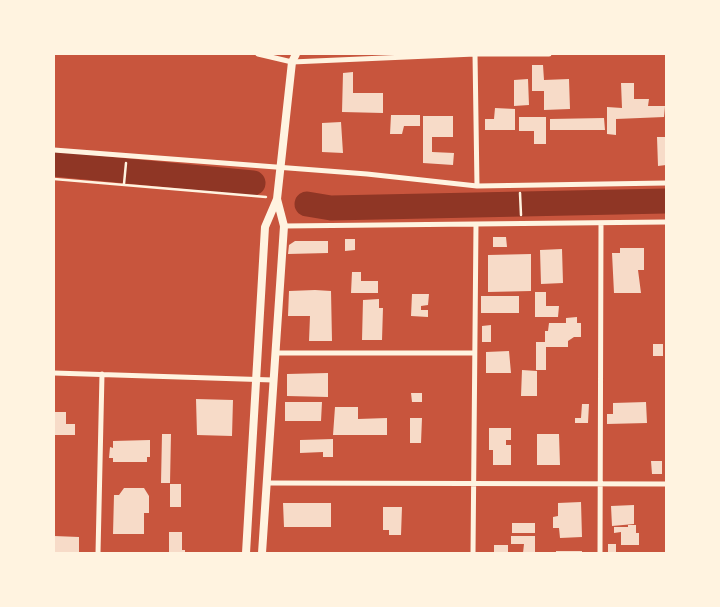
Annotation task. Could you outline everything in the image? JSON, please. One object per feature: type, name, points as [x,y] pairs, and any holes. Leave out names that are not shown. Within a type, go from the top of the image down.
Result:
[{"type":"street","points":[[258,54],[292,62],[464,54],[549,54]]},
{"type":"street","points":[[246,553],[265,227],[276,198],[292,62],[296,54]]},
{"type":"street","points":[[475,54],[477,186]]},
{"type":"street","points":[[54,150],[279,169],[367,174],[477,186],[666,183]]},
{"type":"street","points":[[262,553],[284,226],[276,198]]},
{"type":"street","points":[[284,226],[666,222]]},
{"type":"street","points":[[600,553],[601,223]]},
{"type":"street","points":[[473,553],[476,224]]},
{"type":"street","points":[[275,353],[474,353]]},
{"type":"street","points":[[54,373],[273,380]]},
{"type":"street","points":[[98,553],[102,374]]},
{"type":"street","points":[[267,484],[666,484]]},
{"type":"path","points":[[124,184],[126,165]]},
{"type":"path","points":[[54,179],[276,198]]},
{"type":"path","points":[[520,198],[521,210]]},
{"type":"building","points":[[532,65],[543,65],[544,80],[569,79],[570,109],[544,110],[544,91],[532,91]]},
{"type":"building","points":[[353,72],[353,93],[383,93],[383,113],[342,112],[343,73]]},
{"type":"building","points":[[528,79],[529,105],[514,106],[514,80]]},
{"type":"building","points":[[621,83],[634,83],[634,99],[649,99],[648,106],[665,106],[664,117],[616,119],[616,135],[607,134],[607,107],[622,108]]},
{"type":"building","points":[[495,108],[515,109],[515,130],[485,130],[485,119],[494,119]]},
{"type":"building","points":[[391,115],[420,115],[420,126],[404,126],[402,134],[390,134]]},
{"type":"building","points":[[423,116],[453,116],[453,137],[432,137],[432,152],[454,153],[453,165],[423,163]]},
{"type":"building","points":[[519,117],[546,117],[546,144],[534,144],[534,131],[519,131]]},
{"type":"building","points":[[604,118],[605,130],[550,130],[550,119]]},
{"type":"building","points":[[341,122],[343,153],[322,152],[322,123]]},
{"type":"building","points":[[657,137],[666,137],[666,165],[658,166]]},
{"type":"building","points":[[493,237],[506,237],[507,247],[493,247]]},
{"type":"building","points":[[345,239],[355,239],[355,250],[345,251]]},
{"type":"building","points":[[295,241],[328,241],[328,253],[288,254],[289,245]]},
{"type":"building","points":[[620,248],[644,248],[644,270],[638,270],[641,293],[614,293],[612,253],[620,253]]},
{"type":"building","points":[[562,249],[563,283],[541,284],[540,250]]},
{"type":"building","points":[[531,254],[531,291],[488,292],[488,255]]},
{"type":"building","points":[[352,272],[361,272],[361,281],[378,281],[378,293],[351,293]]},
{"type":"building","points":[[289,291],[331,291],[332,341],[309,341],[310,316],[288,316]]},
{"type":"building","points":[[535,292],[546,292],[546,306],[559,306],[558,317],[535,317]]},
{"type":"building","points":[[412,294],[429,294],[428,305],[421,306],[421,310],[428,310],[428,317],[411,316]]},
{"type":"building","points":[[481,296],[519,296],[519,313],[481,313]]},
{"type":"building","points":[[379,299],[379,308],[383,308],[382,340],[362,340],[363,300]]},
{"type":"building","points":[[577,317],[577,323],[581,323],[581,337],[574,337],[568,341],[568,347],[546,347],[546,370],[536,370],[536,342],[545,342],[545,331],[548,331],[549,323],[566,323],[566,318]]},
{"type":"building","points":[[491,325],[491,342],[482,342],[482,326]]},
{"type":"building","points":[[653,344],[663,344],[663,356],[653,356]]},
{"type":"building","points":[[509,351],[511,373],[486,373],[486,352]]},
{"type":"building","points":[[522,370],[537,371],[537,396],[521,396]]},
{"type":"building","points":[[328,373],[328,397],[287,396],[287,374]]},
{"type":"building","points":[[411,393],[422,393],[422,402],[412,402]]},
{"type":"building","points":[[196,399],[233,400],[232,436],[197,435]]},
{"type":"building","points":[[285,402],[322,402],[321,421],[285,421]]},
{"type":"building","points":[[646,402],[647,423],[607,424],[607,414],[613,414],[613,403]]},
{"type":"building","points":[[582,404],[589,404],[588,423],[575,423],[575,418],[581,418]]},
{"type":"building","points":[[335,407],[358,407],[358,419],[387,418],[387,435],[333,435]]},
{"type":"building","points":[[54,412],[66,412],[66,424],[75,424],[75,435],[54,435]]},
{"type":"building","points":[[410,418],[422,418],[421,443],[410,443]]},
{"type":"building","points":[[489,428],[511,428],[511,440],[506,440],[506,445],[511,445],[511,465],[493,465],[493,450],[489,450]]},
{"type":"building","points":[[162,434],[171,434],[170,483],[161,483]]},
{"type":"building","points":[[537,434],[559,434],[560,465],[537,465]]},
{"type":"building","points":[[333,439],[333,457],[323,457],[323,452],[300,453],[300,440]]},
{"type":"building","points":[[150,440],[150,457],[147,457],[147,462],[113,462],[113,458],[109,458],[110,447],[113,448],[113,441]]},
{"type":"building","points":[[651,461],[662,461],[662,474],[652,474]]},
{"type":"building","points":[[170,484],[181,484],[181,507],[170,507]]},
{"type":"building","points":[[124,488],[144,488],[149,496],[149,513],[144,513],[144,534],[113,534],[114,495],[119,495]]},
{"type":"building","points":[[581,502],[582,537],[560,538],[559,528],[553,528],[553,517],[558,516],[558,503]]},
{"type":"building","points":[[283,503],[331,503],[331,527],[284,527]]},
{"type":"building","points":[[634,505],[634,524],[612,526],[611,506]]},
{"type":"building","points":[[383,507],[402,507],[401,535],[389,535],[389,530],[383,530]]},
{"type":"building","points":[[512,523],[535,523],[535,533],[512,533]]},
{"type":"building","points":[[628,525],[636,525],[636,533],[639,533],[639,545],[621,545],[621,532],[614,533],[614,527],[628,527]]},
{"type":"building","points":[[169,532],[182,532],[182,550],[185,550],[185,553],[169,553]]},
{"type":"building","points":[[54,536],[79,537],[79,553],[54,553]]},
{"type":"building","points":[[511,536],[535,536],[535,553],[523,553],[524,544],[511,544]]},
{"type":"building","points":[[608,544],[616,544],[616,553],[608,553]]},
{"type":"building","points":[[494,545],[508,545],[508,553],[494,553]]},
{"type":"building","points":[[556,551],[582,551],[582,553],[556,553]]},
{"type":"waterway","points":[[54,164],[253,183]]},
{"type":"waterway","points":[[307,204],[331,208],[666,201]]}]
